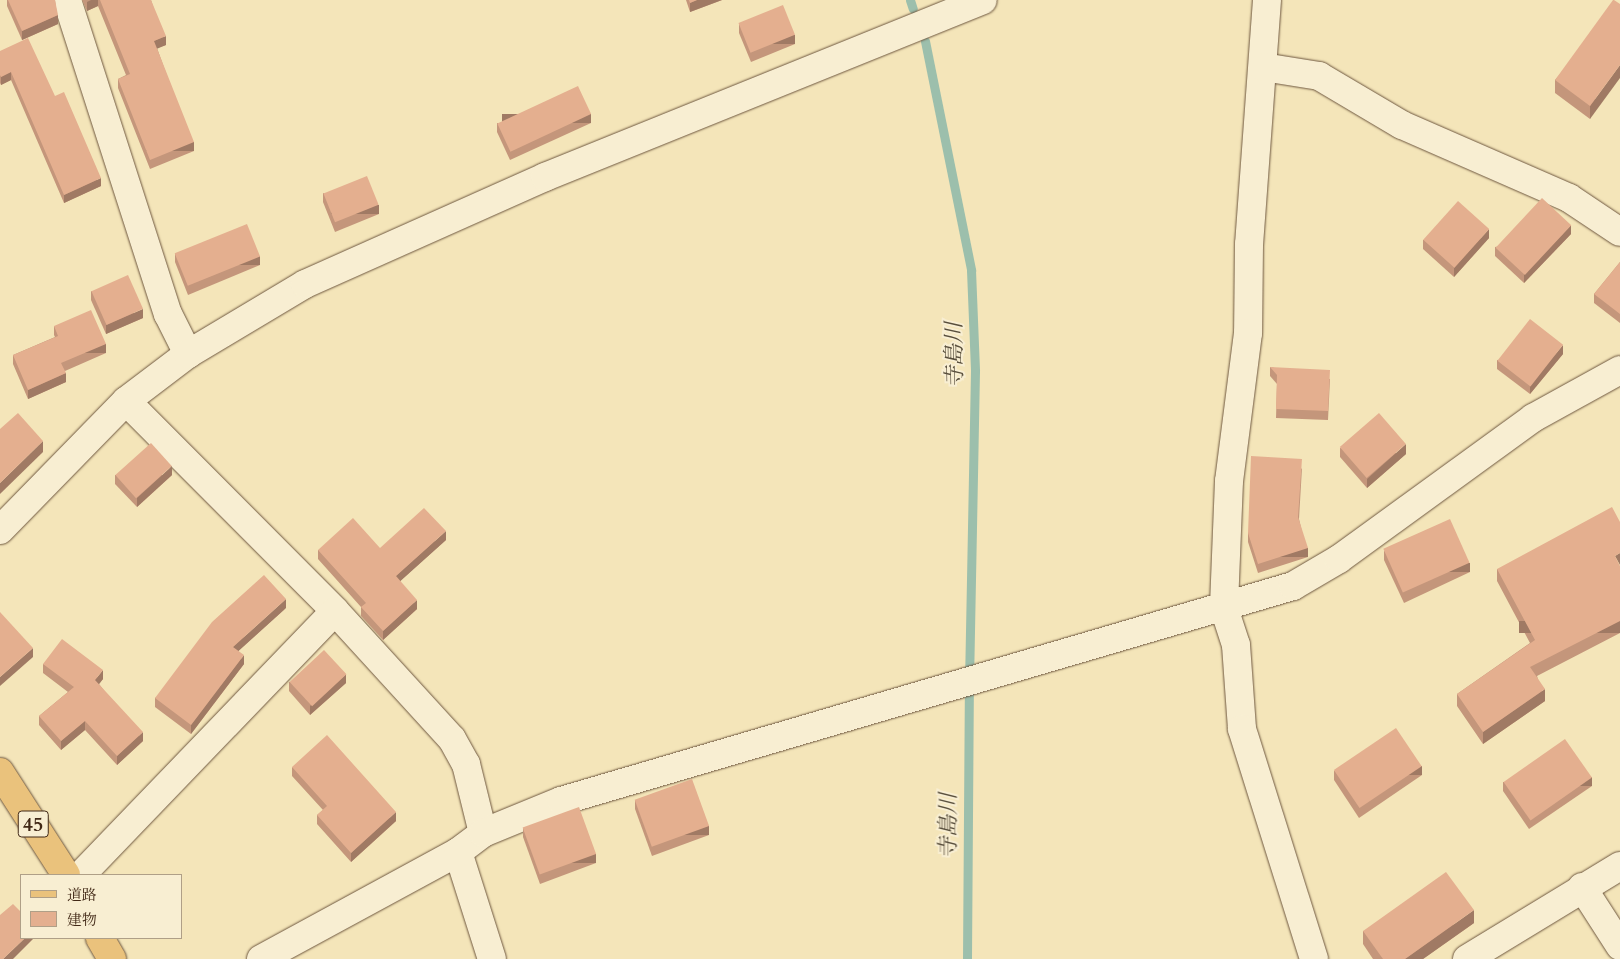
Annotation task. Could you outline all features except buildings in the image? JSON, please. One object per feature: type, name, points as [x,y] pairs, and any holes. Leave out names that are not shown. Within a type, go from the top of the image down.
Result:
[{"type":"main road","name":"45","points":[[0,772],[65,874]]},
{"type":"main road","points":[[101,939],[112,959]]},
{"type":"street","points":[[67,0],[168,314],[188,354]]},
{"type":"street","points":[[0,530],[126,401],[188,354],[323,276],[545,177],[929,11],[984,0]]},
{"type":"street","points":[[1267,0],[1249,244],[1248,333],[1228,481],[1224,608],[1236,645],[1242,729],[1314,959]]},
{"type":"street","points":[[1263,67],[1319,76],[1402,125],[1569,198],[1620,232]]},
{"type":"street","points":[[261,959],[458,852],[483,833],[561,801],[1224,608],[1293,586],[1316,572],[1533,418],[1620,370]]},
{"type":"street","points":[[126,401],[335,611],[452,739],[466,764],[483,833]]},
{"type":"street","points":[[82,874],[335,611]]},
{"type":"street","points":[[458,852],[492,959]]},
{"type":"street","points":[[1467,959],[1582,887],[1620,866]]},
{"type":"street","points":[[1582,887],[1620,946]]},
{"type":"waterway","name":"寺島川","points":[[910,0],[913,9]]},
{"type":"waterway","name":"寺島川","points":[[925,41],[971,270],[975,371],[969,672]]},
{"type":"waterway","name":"寺島川","points":[[967,959],[969,693]]}]
